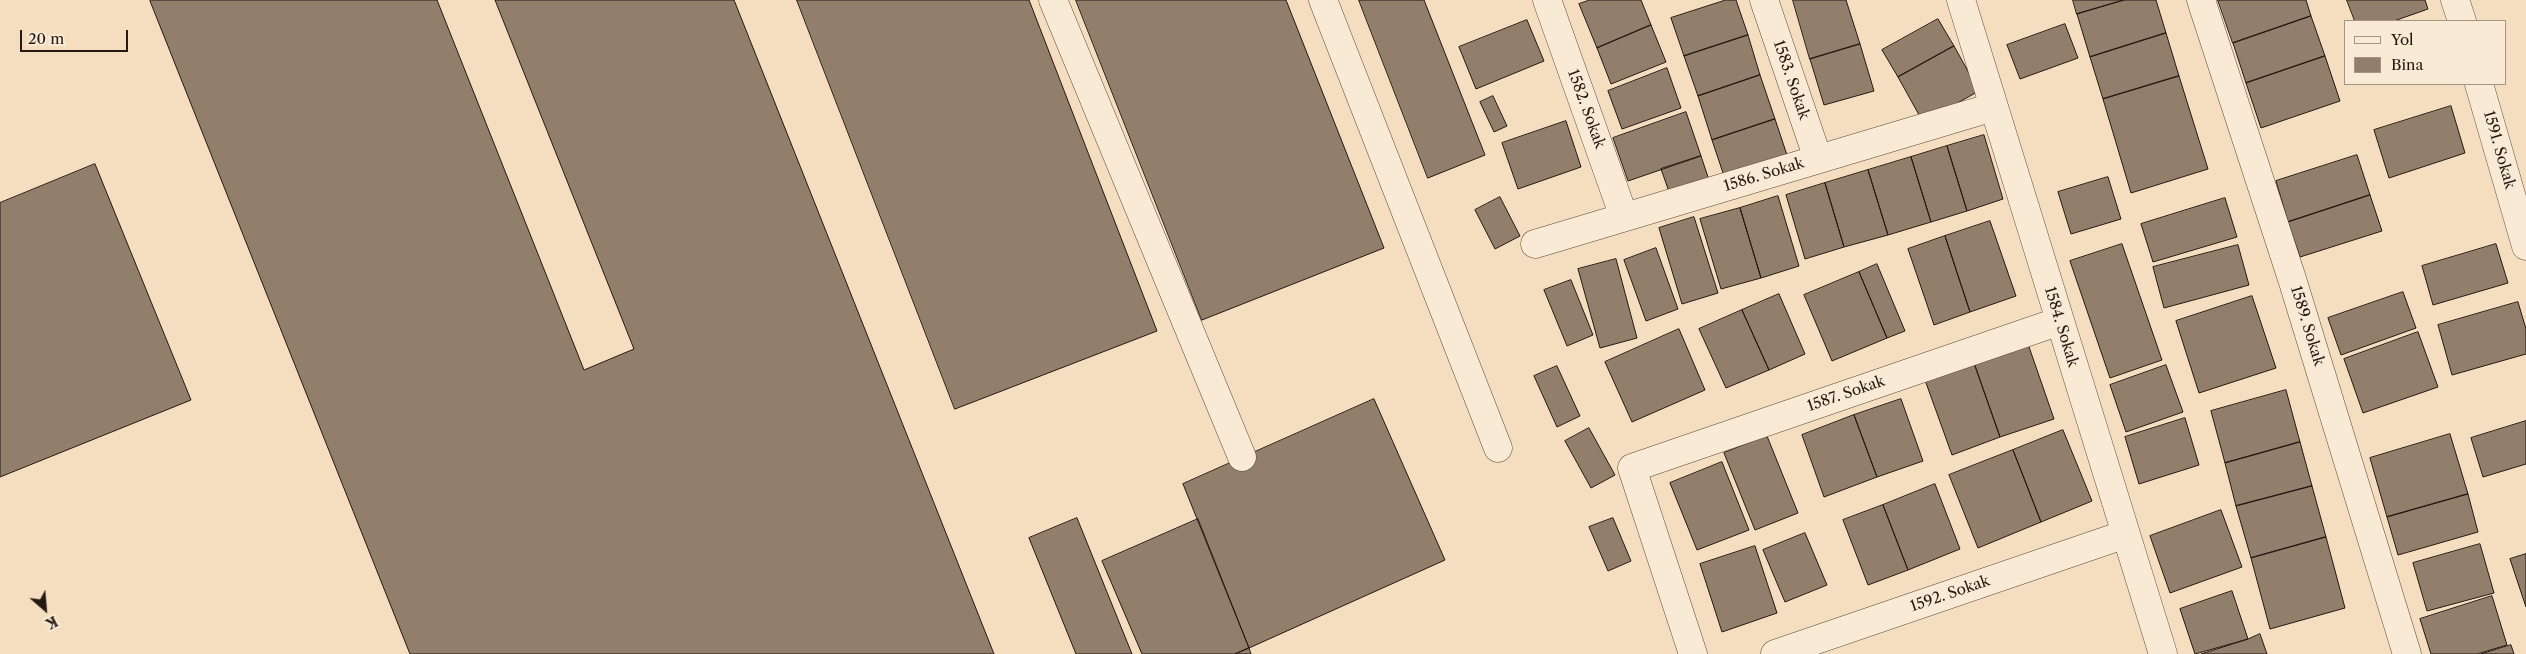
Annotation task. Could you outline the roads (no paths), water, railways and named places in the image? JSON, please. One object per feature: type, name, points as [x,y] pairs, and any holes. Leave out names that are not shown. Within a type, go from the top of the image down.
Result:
[{"type":"street","points":[[1053,0],[1242,457]]},
{"type":"street","points":[[1323,0],[1498,448]]},
{"type":"street","name":"1582. Sokak","points":[[1547,0],[1624,217]]},
{"type":"street","name":"1583. Sokak","points":[[1764,0],[1818,159]]},
{"type":"street","name":"1584. Sokak","points":[[1960,0],[2163,654]]},
{"type":"street","name":"1589. Sokak","points":[[2201,0],[2293,282],[2408,654]]},
{"type":"street","points":[[2456,0],[2462,20]]},
{"type":"street","name":"1591. Sokak","points":[[2480,85],[2526,246]]},
{"type":"street","name":"1586. Sokak","points":[[1534,244],[1994,107]]},
{"type":"street","name":"1587. Sokak","points":[[1693,654],[1632,468],[2060,321]]},
{"type":"street","name":"1592. Sokak","points":[[1775,654],[2126,534]]}]
